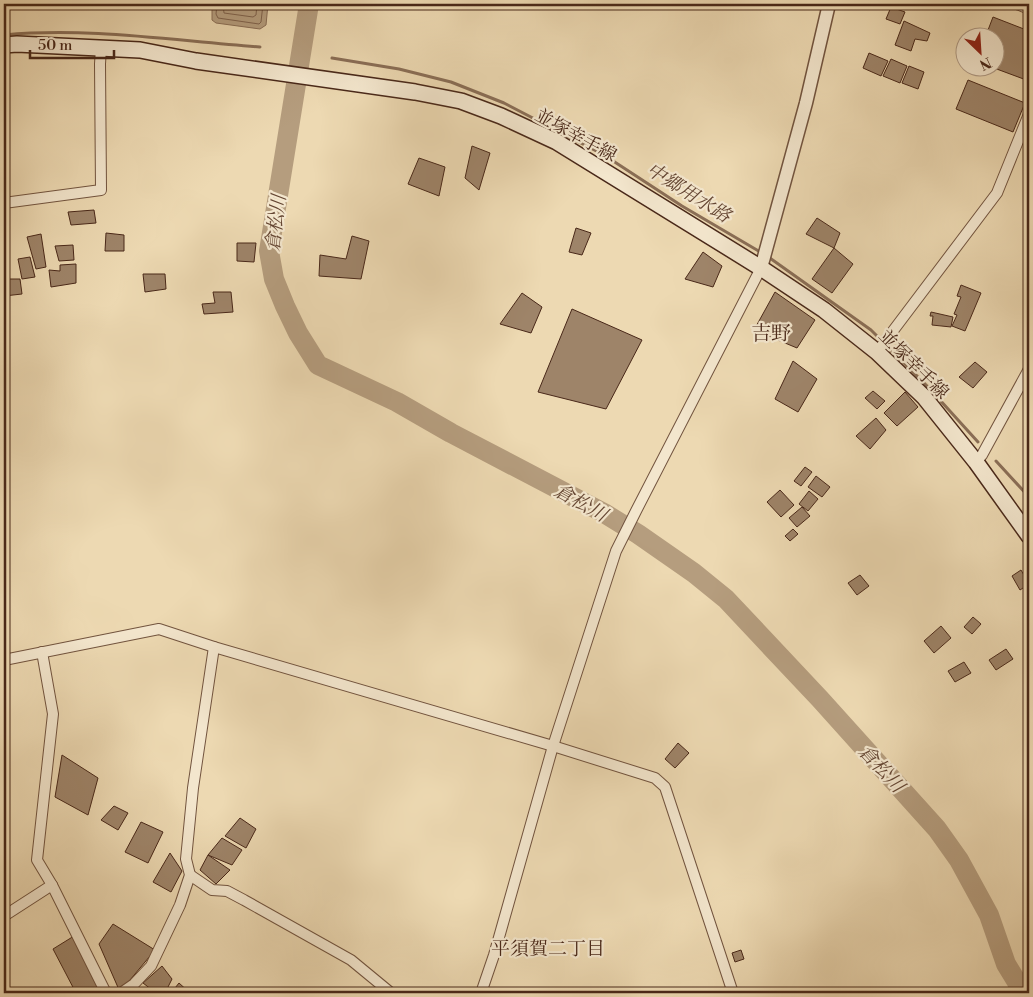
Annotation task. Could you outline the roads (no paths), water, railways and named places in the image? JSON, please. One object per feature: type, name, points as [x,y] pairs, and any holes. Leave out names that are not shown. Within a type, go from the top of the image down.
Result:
[{"type":"main road","name":"並塚幸手線","points":[[4,45],[140,50],[276,73],[415,92],[460,101],[502,116],[557,142],[761,268],[824,310],[877,352],[924,397],[976,462],[1029,536]]},
{"type":"street","points":[[481,993],[497,945],[553,746],[616,551],[761,268],[806,103],[829,4]]},
{"type":"street","points":[[1017,4],[1029,9]]},
{"type":"street","points":[[4,203],[100,190],[101,48]]},
{"type":"street","points":[[877,352],[997,193],[1029,114]]},
{"type":"street","points":[[976,462],[982,455],[1029,369]]},
{"type":"street","points":[[4,660],[159,629],[655,778],[666,787],[733,993]]},
{"type":"street","points":[[121,993],[134,984],[151,966],[180,904],[190,875],[186,859],[192,797],[214,647]]},
{"type":"street","points":[[42,652],[53,714],[37,860],[52,885],[106,993]]},
{"type":"street","points":[[190,875],[212,890],[227,891],[351,960],[391,993]]},
{"type":"street","points":[[4,916],[52,885]]},
{"type":"water","points":[[212,4],[268,4],[266,25],[260,29],[216,23],[212,20]]},
{"type":"waterway","name":"倉松川","points":[[309,4],[269,251],[274,279],[285,306],[298,333],[318,365],[397,402],[451,433],[604,513],[694,573],[726,599],[820,699],[937,829],[959,860],[989,915],[1006,964],[1017,982],[1020,993]]},
{"type":"waterway","name":"中郷用水路","points":[[4,35],[36,33],[100,34],[260,47]]},
{"type":"waterway","name":"中郷用水路","points":[[332,58],[399,69],[451,82],[504,103],[604,155],[682,206],[762,253]]},
{"type":"waterway","name":"中郷用水路","points":[[767,256],[871,330],[929,388],[978,442]]},
{"type":"waterway","name":"中郷用水路","points":[[996,461],[1029,497]]},
{"type":"district","name":"吉野","points":[[771,333]]},
{"type":"district","name":"平須賀二丁目","points":[[548,948]]}]
